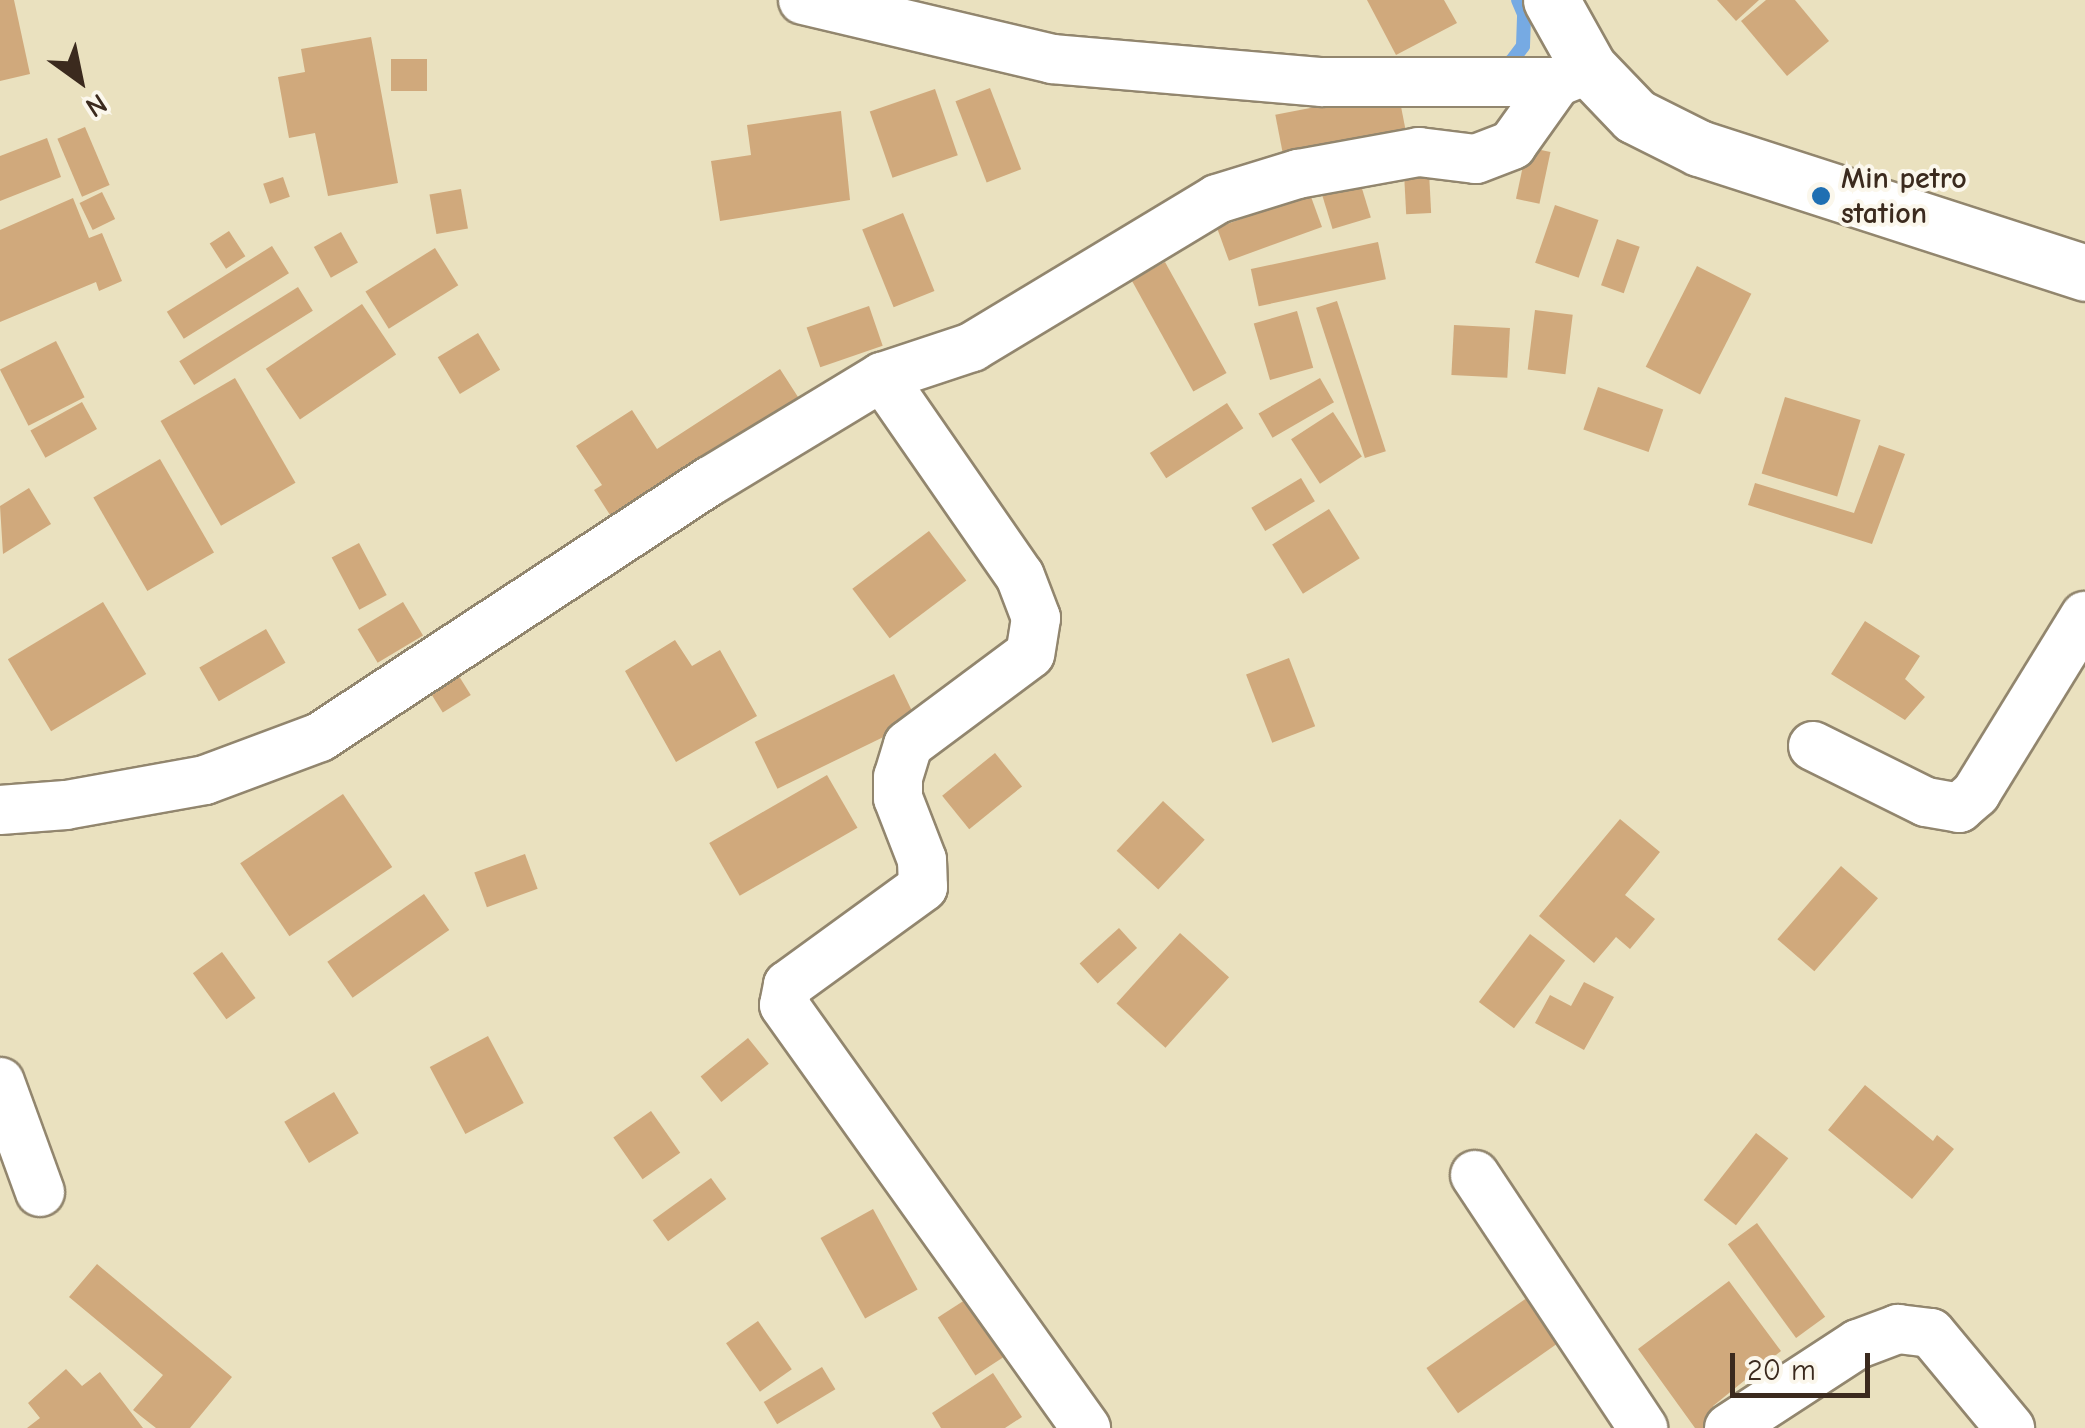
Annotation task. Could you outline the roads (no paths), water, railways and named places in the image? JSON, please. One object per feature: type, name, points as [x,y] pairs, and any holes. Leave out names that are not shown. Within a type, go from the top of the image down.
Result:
[{"type":"street","points":[[803,0],[1052,59],[1322,82],[1573,75],[1636,116],[1698,148],[2085,274]]},
{"type":"street","points":[[1551,0],[1573,75]]},
{"type":"street","points":[[0,810],[66,804],[205,780],[320,737],[710,481],[882,377],[972,347],[1216,200],[1298,174],[1419,152],[1476,158],[1512,145],[1573,75]]},
{"type":"street","points":[[882,377],[1020,576],[1036,618],[1030,654],[908,745],[898,777],[898,798],[922,860],[923,888],[788,985],[784,1005],[1086,1428]]},
{"type":"street","points":[[1813,746],[1926,802],[1958,808],[1976,793],[2085,616]]},
{"type":"street","points":[[0,1082],[40,1192]]},
{"type":"street","points":[[1475,1174],[1643,1428]]},
{"type":"street","points":[[1729,1428],[1858,1344],[1898,1330],[1931,1334],[2010,1428]]},
{"type":"waterway","points":[[1499,65],[1511,62],[1523,46],[1524,14],[1518,0]]},
{"type":"place","name":"Min petro station","points":[[1821,196]]}]
